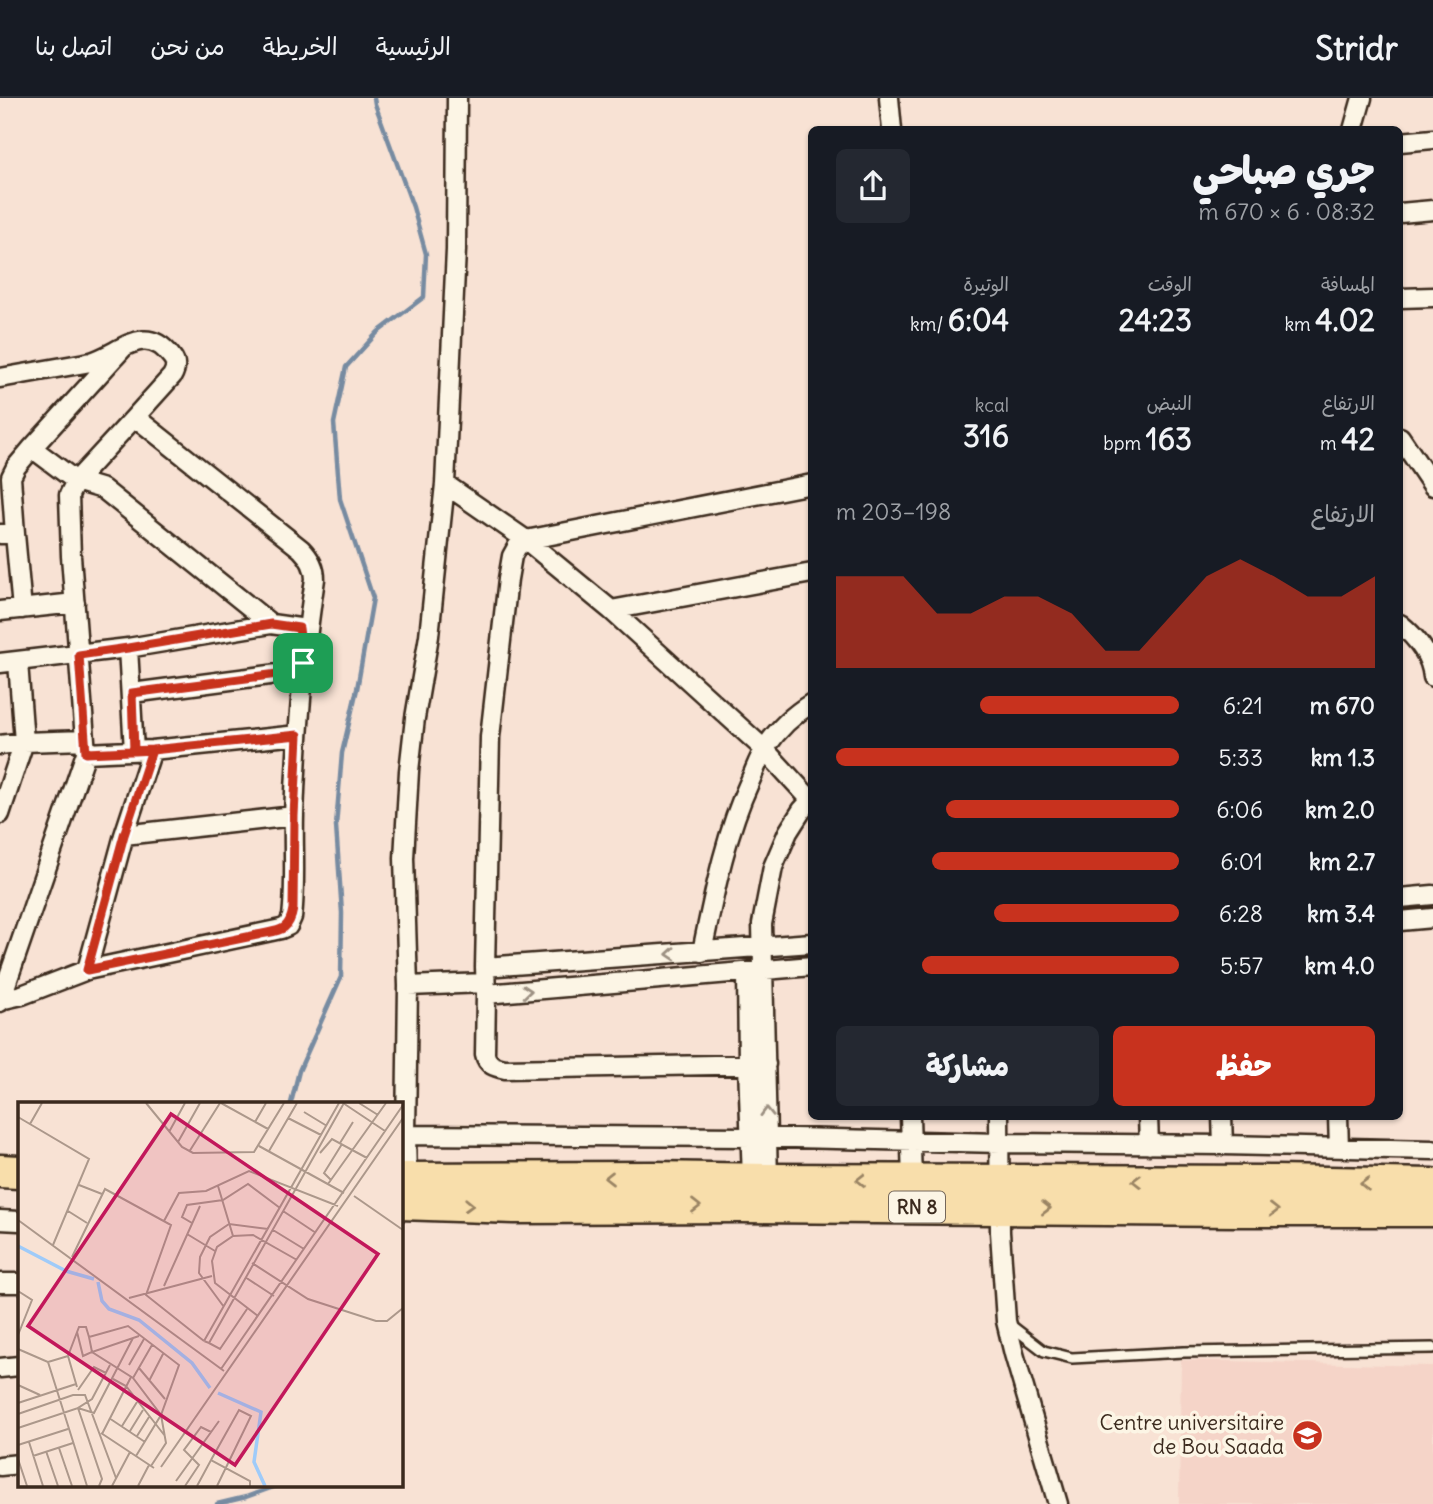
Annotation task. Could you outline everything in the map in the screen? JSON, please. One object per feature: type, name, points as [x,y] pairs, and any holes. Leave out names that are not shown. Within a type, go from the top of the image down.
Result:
[{"type":"highway","points":[[0,1171],[18,1172]]},
{"type":"highway","name":"RN 8","points":[[403,1187],[654,1178],[912,1180],[999,1194],[1225,1210],[1433,1209]]},
{"type":"highway","name":"RN 8","points":[[403,1187],[514,1207],[999,1194],[1262,1182],[1433,1185]]},
{"type":"highway","points":[[0,1193],[18,1192]]},
{"type":"street","points":[[403,1187],[408,985],[404,858],[409,771],[429,636],[445,484],[456,250],[457,98]]},
{"type":"street","points":[[889,98],[892,126]]},
{"type":"street","points":[[1354,126],[1362,98]]},
{"type":"street","points":[[1403,142],[1433,139]]},
{"type":"street","points":[[1403,212],[1433,210]]},
{"type":"street","points":[[1403,298],[1433,297]]},
{"type":"street","points":[[0,378],[91,362],[137,340],[146,339],[158,342],[169,352],[176,369],[76,481],[69,495],[85,746],[1,1000]]},
{"type":"street","points":[[22,609],[8,534],[11,477],[32,448],[123,348]]},
{"type":"street","points":[[1,1000],[22,995],[87,970],[281,929],[288,926],[293,909],[298,735],[315,579],[313,567],[302,549],[135,417]]},
{"type":"street","points":[[1403,441],[1433,486]]},
{"type":"street","points":[[32,448],[76,481],[103,489],[271,624]]},
{"type":"street","points":[[445,484],[526,540],[611,610],[764,749],[808,795]]},
{"type":"street","points":[[757,1064],[505,1069],[490,1064],[485,1054],[485,981],[490,737],[508,579],[512,555],[517,547],[526,540],[808,485]]},
{"type":"street","points":[[611,610],[808,574]]},
{"type":"street","points":[[0,611],[75,603]]},
{"type":"street","points":[[0,814],[24,742],[9,662],[128,648],[271,624],[299,628],[303,670]]},
{"type":"street","points":[[1403,627],[1427,655],[1433,677]]},
{"type":"street","points":[[87,970],[124,835],[143,750],[132,693],[128,648]]},
{"type":"street","points":[[132,693],[303,670]]},
{"type":"street","points":[[702,952],[724,852],[741,801],[764,749],[782,727],[808,705]]},
{"type":"street","points":[[0,745],[24,742],[143,750],[298,735]]},
{"type":"street","points":[[760,1180],[755,971],[763,947],[762,924],[773,867],[788,832],[808,803]]},
{"type":"street","points":[[124,835],[294,816]]},
{"type":"street","points":[[1403,898],[1433,895]]},
{"type":"street","points":[[1403,921],[1433,918]]},
{"type":"street","points":[[485,981],[702,952],[808,943]]},
{"type":"street","points":[[408,985],[755,971],[808,966]]},
{"type":"street","points":[[911,1120],[912,1180]]},
{"type":"street","points":[[999,1120],[999,1194],[1006,1321],[1058,1504]]},
{"type":"street","points":[[1148,1120],[1149,1145]]},
{"type":"street","points":[[1222,1120],[1223,1145]]},
{"type":"street","points":[[1338,1120],[1339,1148]]},
{"type":"street","points":[[406,1135],[759,1138],[1433,1150]]},
{"type":"street","points":[[0,1220],[18,1221]]},
{"type":"street","points":[[0,1283],[18,1283]]},
{"type":"street","points":[[0,1368],[18,1366]]},
{"type":"street","points":[[0,1466],[18,1464]]},
{"type":"lane","points":[[1006,1321],[1044,1351],[1072,1358],[1184,1352],[1433,1348]]},
{"type":"shaded area","name":"Centre universitaire de Bou Saada","points":[[1181,1360],[1433,1366],[1433,1504],[1179,1504]]},
{"type":"waterway","points":[[291,1102],[299,1071],[341,977],[342,913],[336,826],[342,753],[357,689],[373,598],[340,499],[334,423],[346,367],[378,332],[424,297],[426,254],[413,207],[374,98]]},
{"type":"waterway","points":[[217,1504],[276,1486]]},
{"type":"place","name":"Centre universitaire de Bou Saada","points":[[1307,1435]]},
{"type":"route","points":[[303,663],[299,628],[271,624],[79,655],[86,753],[134,751],[152,750],[298,735],[293,909],[288,926],[257,935],[87,970],[124,835],[152,750],[134,751],[132,693],[285,673],[302,678],[303,663]]}]
